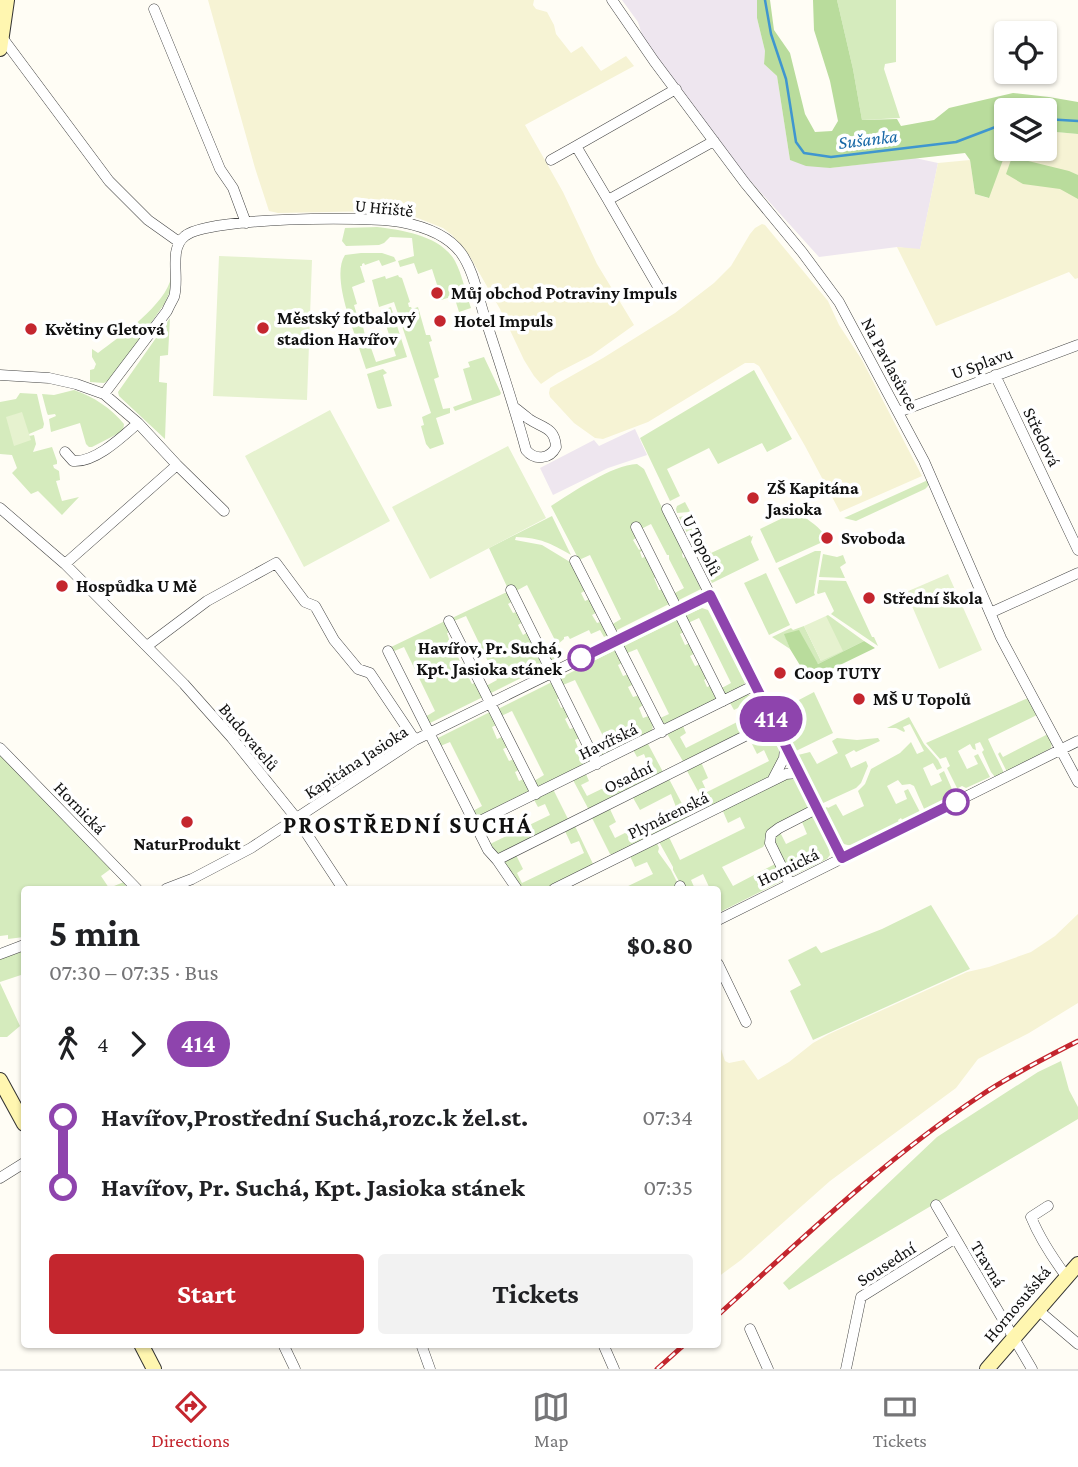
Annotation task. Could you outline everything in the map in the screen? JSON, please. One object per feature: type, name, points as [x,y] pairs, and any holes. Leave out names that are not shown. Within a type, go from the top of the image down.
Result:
[{"type":"street","points":[[7,0],[1,42],[109,181],[148,219],[179,242],[174,296],[167,311],[104,394]]},
{"type":"street","name":"Na Pavlasůvce","points":[[612,0],[745,183],[839,302],[924,461],[1001,638],[1078,782]]},
{"type":"street","points":[[154,9],[220,169],[233,188],[246,223]]},
{"type":"street","points":[[551,160],[676,89]]},
{"type":"street","points":[[608,200],[714,141]]},
{"type":"street","points":[[576,146],[662,292]]},
{"type":"street","name":"U Hřiště","points":[[179,242],[186,234],[200,229],[290,220],[379,220],[400,222],[433,232],[461,253],[472,275],[526,450],[529,454],[540,457],[550,454],[556,447],[552,432],[515,408]]},
{"type":"street","name":"U Splavu","points":[[898,412],[1078,345]]},
{"type":"street","points":[[0,375],[49,378],[104,394],[138,423],[224,511]]},
{"type":"street","name":"Středová","points":[[995,375],[1078,550]]},
{"type":"street","points":[[65,452],[73,461],[85,459],[105,450],[138,423]]},
{"type":"street","points":[[65,564],[177,465]]},
{"type":"street","name":"Budovatelů","points":[[0,508],[65,564],[147,646],[232,738],[297,819],[341,886]]},
{"type":"street","name":"U Topolů","points":[[667,509],[842,858]]},
{"type":"street","points":[[636,527],[723,701]]},
{"type":"street","points":[[575,561],[662,732]]},
{"type":"street","points":[[147,646],[207,601],[276,563],[305,602],[315,606],[334,640],[358,669],[370,673],[415,740]]},
{"type":"street","points":[[990,613],[1078,573]]},
{"type":"street","points":[[511,590],[597,764]]},
{"type":"street","name":"Kapitána Jasioka","points":[[174,886],[246,851],[415,740],[710,595]]},
{"type":"street","points":[[449,621],[536,794]]},
{"type":"street","points":[[388,651],[488,850],[515,886]]},
{"type":"street","name":"Havířská","points":[[474,824],[755,685]]},
{"type":"street","name":"Osadní","points":[[497,860],[773,722]]},
{"type":"street","name":"Hornická","points":[[721,918],[1078,741]]},
{"type":"street","name":"Hornická","points":[[0,748],[134,886]]},
{"type":"street","points":[[772,781],[784,758],[785,748]]},
{"type":"street","name":"Plynárenská","points":[[560,886],[786,774],[798,773]]},
{"type":"street","points":[[790,884],[770,843],[771,834],[816,809]]},
{"type":"street","points":[[0,954],[21,945]]},
{"type":"street","points":[[721,970],[746,1022]]},
{"type":"street","points":[[0,1080],[21,1114]]},
{"type":"street","points":[[0,1178],[21,1165]]},
{"type":"street","name":"Travná","points":[[936,1205],[1032,1369]]},
{"type":"street","points":[[1048,1206],[1031,1217],[1049,1254],[1066,1276]]},
{"type":"street","name":"Sousední","points":[[846,1369],[861,1297],[954,1239]]},
{"type":"street","name":"Hornosušská","points":[[987,1369],[1078,1264]]},
{"type":"street","points":[[1038,1310],[1078,1344]]},
{"type":"street","points":[[750,1329],[768,1369]]},
{"type":"street","points":[[143,1348],[153,1369]]},
{"type":"street","points":[[285,1348],[295,1369]]},
{"type":"street","points":[[422,1348],[430,1369]]},
{"type":"street","points":[[604,1348],[611,1367]]},
{"type":"shaded area","points":[[208,0],[534,0],[536,9],[547,12],[556,34],[571,53],[582,46],[601,71],[626,56],[634,66],[525,125],[563,192],[597,264],[634,325],[592,355],[541,384],[524,360],[500,309],[469,255],[443,228],[415,217],[376,211],[269,211]]},
{"type":"shaded area","points":[[622,0],[757,0],[757,18],[765,51],[764,64],[777,76],[790,160],[830,168],[915,158],[938,163],[920,250],[897,247],[819,257],[745,175],[643,38],[638,22]]},
{"type":"shaded area","points":[[1057,132],[1078,134],[1078,278],[1075,279],[1069,272],[936,326],[897,247],[920,249],[938,163],[970,160],[975,194],[988,198],[1002,161],[1057,161]]},
{"type":"shaded area","points":[[762,224],[828,301],[922,476],[840,512],[759,366],[754,363],[745,363],[648,422],[603,439],[595,438],[574,423],[550,397],[550,388],[675,313],[714,283],[731,266],[750,234]]},
{"type":"shaded area","points":[[635,429],[647,455],[608,468],[553,495],[540,468],[594,440],[599,446]]},
{"type":"shaded area","points":[[1078,914],[1078,1003],[1029,1033],[978,1059],[956,1088],[830,1181],[721,1275],[721,1049],[725,1061],[729,1063],[744,1060],[758,1080],[829,1034],[967,972],[1031,952],[1055,936]]},
{"type":"green space","points":[[757,0],[770,0],[774,30],[790,53],[805,114],[815,132],[832,131],[838,121],[830,81],[814,30],[813,0],[837,0],[862,120],[897,119],[901,126],[934,120],[949,108],[1013,93],[1055,98],[994,98],[994,161],[1003,161],[989,198],[975,194],[970,160],[965,153],[830,168],[806,166],[790,160],[777,76],[764,64],[765,51],[757,18]]},
{"type":"green space","points":[[837,0],[896,0],[896,62],[885,64],[884,69],[900,118],[862,120]]},
{"type":"green space","points":[[1057,98],[1078,102],[1078,134],[1057,132]]},
{"type":"green space","points":[[1011,161],[1028,161],[1069,171],[1078,175],[1078,199],[1060,189],[1023,184],[1006,174]]},
{"type":"green space","points":[[377,227],[420,236],[449,252],[457,266],[471,308],[459,312],[454,296],[441,300],[441,291],[432,269],[418,274],[414,263],[400,267],[398,261],[414,256],[412,238],[390,237],[379,245],[346,246],[342,241],[345,228]]},
{"type":"green space","points":[[382,253],[394,257],[396,261],[382,266],[379,260],[360,266],[365,282],[352,287],[357,304],[354,305],[366,340],[358,343],[344,298],[340,274],[345,255]]},
{"type":"green space","name":"Městský fotbalový stadion Havířov","points":[[219,256],[312,260],[307,400],[213,396]]},
{"type":"green space","points":[[398,275],[402,278],[410,302],[409,307],[418,307],[426,335],[430,335],[432,341],[429,342],[439,377],[434,379],[443,409],[450,408],[450,413],[436,418],[444,444],[430,449],[421,426],[424,425],[422,417],[431,413],[394,302],[379,307],[372,280]]},
{"type":"green space","points":[[171,277],[172,286],[165,303],[112,378],[104,383],[90,382],[90,370],[94,369],[96,364],[92,349],[98,353],[152,309],[168,287]]},
{"type":"green space","points":[[391,307],[407,357],[366,369],[359,348],[370,345],[376,362],[396,356],[380,311]]},
{"type":"green space","points":[[170,318],[168,355],[160,356],[159,382],[167,383],[165,439],[119,396],[118,392]]},
{"type":"green space","points":[[484,357],[500,395],[455,411],[453,407],[472,400],[463,369],[470,367],[468,362]]},
{"type":"green space","points":[[383,369],[387,373],[383,375],[392,406],[379,409],[367,374]]},
{"type":"green space","points":[[754,370],[792,439],[767,452],[762,443],[718,464],[709,448],[667,469],[680,496],[670,501],[640,438]]},
{"type":"green space","points":[[74,390],[108,408],[124,424],[123,431],[92,447],[86,444],[80,423],[51,432],[49,419],[56,416],[48,415],[42,394],[54,395]]},
{"type":"green space","points":[[20,393],[37,394],[44,424],[43,428],[29,434],[34,435],[36,444],[33,452],[52,447],[57,461],[57,464],[53,465],[59,471],[60,480],[56,481],[62,501],[79,497],[62,515],[38,491],[31,494],[12,473],[17,468],[12,455],[0,454],[0,402],[16,399]]},
{"type":"green space","points":[[330,410],[390,521],[304,567],[245,456]]},
{"type":"green space","points":[[22,412],[31,440],[14,446],[6,417]]},
{"type":"green space","points":[[508,446],[546,518],[430,579],[392,507]]},
{"type":"green space","points":[[637,464],[644,469],[683,558],[685,557],[701,589],[677,601],[673,594],[684,588],[651,524],[635,532],[637,537],[633,540],[639,550],[643,548],[640,552],[642,558],[647,556],[657,577],[654,578],[659,590],[664,589],[669,604],[615,631],[611,625],[621,619],[590,555],[579,560],[551,506],[605,474]]},
{"type":"green space","points":[[928,480],[925,489],[856,521],[844,518]]},
{"type":"green space","points":[[685,502],[705,535],[703,537],[711,553],[750,535],[753,536],[751,542],[759,560],[712,583],[679,517],[689,515],[689,512],[677,513],[677,506]]},
{"type":"green space","points":[[797,511],[818,527],[827,540],[776,563],[760,529]]},
{"type":"green space","points":[[552,516],[571,555],[539,540],[516,537],[515,540],[542,545],[570,562],[588,589],[581,593],[585,601],[592,598],[599,611],[592,615],[597,623],[603,621],[610,634],[604,637],[600,630],[591,634],[589,630],[570,639],[568,636],[564,637],[558,644],[563,657],[552,662],[549,656],[560,650],[527,585],[516,591],[515,600],[508,604],[513,613],[520,611],[524,621],[518,625],[523,635],[530,631],[536,643],[528,648],[534,657],[541,653],[547,665],[489,694],[486,686],[497,680],[466,616],[454,621],[452,618],[509,591],[489,548]]},
{"type":"green space","points":[[815,551],[821,551],[815,595],[796,604],[778,568]]},
{"type":"green space","points":[[823,554],[837,557],[843,555],[846,563],[840,567],[845,578],[819,577]]},
{"type":"green space","points":[[766,573],[790,625],[769,635],[744,583]]},
{"type":"green space","points":[[948,574],[982,650],[939,669],[906,592]]},
{"type":"green space","points":[[819,580],[846,581],[878,646],[831,614],[834,611],[825,592],[817,593]]},
{"type":"green space","points":[[702,608],[708,610],[745,683],[724,696],[720,689],[731,683],[699,618],[688,623],[684,616]]},
{"type":"green space","points":[[828,615],[864,641],[818,664],[785,635],[790,649],[772,637],[791,628],[793,630],[804,626],[821,661]]},
{"type":"green space","points":[[826,616],[843,651],[821,661],[804,626]]},
{"type":"green space","points":[[678,619],[684,632],[680,634],[685,645],[690,643],[695,653],[690,656],[695,666],[701,664],[708,678],[704,680],[707,687],[713,685],[720,699],[669,724],[658,719],[669,714],[637,649],[625,654],[622,647]]},
{"type":"green space","points":[[447,620],[452,631],[447,633],[450,642],[456,640],[461,651],[457,654],[461,664],[466,662],[473,674],[468,676],[472,684],[477,682],[485,696],[428,724],[425,717],[435,711],[404,647],[392,652],[389,648]]},
{"type":"green space","points":[[799,630],[818,664],[864,641],[875,648],[809,680],[784,634]]},
{"type":"green space","points":[[617,649],[624,662],[618,665],[623,676],[629,674],[634,684],[628,687],[633,697],[640,695],[644,704],[639,708],[643,718],[651,715],[652,732],[600,758],[596,750],[607,744],[575,680],[563,685],[560,678]]},
{"type":"green space","points":[[554,681],[561,697],[557,699],[561,708],[566,706],[571,715],[565,719],[570,729],[576,727],[581,737],[575,740],[580,753],[588,750],[594,761],[537,787],[534,781],[544,775],[512,711],[501,716],[498,709]]},
{"type":"green space","points":[[814,692],[833,733],[796,751],[776,712]]},
{"type":"green space","points":[[744,695],[755,695],[766,717],[765,722],[684,763],[666,732],[682,724],[686,733],[680,737],[686,748],[747,717],[742,706],[734,710],[729,701]]},
{"type":"green space","points":[[1028,698],[1037,715],[988,739],[1004,773],[995,777],[982,752],[984,750],[980,742],[975,744],[976,750],[970,744],[958,751],[967,769],[978,764],[974,756],[978,754],[990,777],[966,788],[962,786],[958,790],[947,768],[950,766],[946,757],[940,759],[926,743]]},
{"type":"green space","points":[[492,711],[498,724],[492,727],[497,739],[504,736],[509,746],[503,749],[509,761],[517,758],[521,769],[515,772],[519,781],[526,778],[530,793],[477,818],[471,812],[482,806],[450,742],[438,747],[434,740]]},
{"type":"green space","points":[[909,717],[942,768],[937,770],[933,763],[923,768],[931,786],[942,781],[939,774],[944,771],[955,796],[925,811],[914,786],[902,785],[898,780],[887,786],[896,804],[907,799],[904,791],[908,789],[920,815],[904,823],[901,818],[898,820],[900,824],[864,842],[851,845],[842,843],[824,809],[836,804],[843,816],[864,806],[858,791],[865,784],[871,769],[900,753],[911,742],[917,754],[924,751],[910,724],[903,727],[904,732],[887,728]]},
{"type":"green space","points":[[770,728],[782,752],[770,777],[707,808],[686,769],[701,762],[708,778],[702,781],[707,792],[769,761],[764,750],[757,754],[749,738]]},
{"type":"green space","points":[[1048,734],[1051,748],[1007,772],[998,754],[1000,752],[1003,757]]},
{"type":"green space","points":[[837,738],[878,738],[880,741],[845,755],[851,768],[866,761],[868,766],[861,783],[856,788],[821,804],[798,755],[810,752],[817,764],[838,753],[832,741]]},
{"type":"green space","points":[[647,742],[663,772],[589,810],[573,780],[585,772],[589,781],[581,785],[587,796],[649,766],[644,754],[637,757],[632,748]]},
{"type":"green space","points":[[0,751],[112,868],[101,876],[108,886],[21,886],[21,937],[8,939],[8,935],[0,936]]},
{"type":"green space","points":[[790,777],[797,779],[810,804],[809,808],[763,847],[722,867],[733,886],[775,864],[784,880],[721,912],[721,886],[709,886],[703,874],[691,880],[694,886],[681,885],[658,840],[668,835],[680,860],[745,828],[740,817],[728,823],[722,809]]},
{"type":"green space","points":[[669,779],[689,817],[614,855],[610,854],[592,818],[593,815],[609,807],[616,822],[609,826],[615,838],[676,807],[671,794],[640,810],[632,796]]},
{"type":"green space","points":[[553,789],[569,821],[505,853],[498,855],[491,849],[488,845],[550,815],[545,804],[538,807],[533,798]]},
{"type":"green space","points":[[813,815],[816,816],[829,844],[830,855],[792,876],[788,874],[772,842],[773,835],[780,832],[786,844],[807,834],[802,822]]},
{"type":"green space","points":[[485,822],[490,831],[483,835],[488,845],[478,826]]},
{"type":"green space","points":[[574,824],[594,866],[554,886],[521,886],[503,861],[515,853],[523,869],[517,873],[522,883],[584,853],[579,841],[571,844],[564,829]]},
{"type":"green space","points":[[656,841],[658,852],[679,886],[628,886],[653,874],[647,862],[635,867],[629,854]]},
{"type":"green space","points":[[931,905],[970,969],[813,1040],[790,991],[801,985],[788,960],[816,946],[821,953],[882,929]]},
{"type":"green space","points":[[21,952],[21,975],[0,982],[0,959]]},
{"type":"green space","points":[[0,983],[20,1026],[7,1037],[0,1037]]},
{"type":"green space","points":[[1061,1061],[1069,1090],[1078,1107],[1078,1119],[789,1290],[783,1283],[937,1137],[1038,1072]]},
{"type":"waterway","name":"Sušanka","points":[[765,0],[771,34],[786,79],[796,142],[804,153],[831,157],[956,142],[994,128]]},
{"type":"waterway","name":"Sušanka","points":[[1057,120],[1078,121]]},
{"type":"railway","points":[[721,1312],[845,1201],[945,1120],[992,1088],[1078,1041]]},
{"type":"railway","points":[[657,1369],[681,1348]]},
{"type":"bus line","name":"414","points":[[581,658],[710,595],[842,858],[956,802]]},
{"type":"place","name":"Můj obchod Potraviny Impuls","points":[[437,293]]},
{"type":"place","name":"Hotel Impuls","points":[[440,321]]},
{"type":"place","name":"Městský fotbalový stadion Havířov","points":[[263,328]]},
{"type":"place","name":"Květiny Gletová","points":[[31,329]]},
{"type":"place","name":"ZŠ Kapitána Jasioka","points":[[753,498]]},
{"type":"place","name":"Svoboda","points":[[827,538]]},
{"type":"place","name":"Hospůdka U Mě","points":[[62,586]]},
{"type":"place","name":"Střední škola","points":[[869,598]]},
{"type":"place","name":"Havířov, Pr. Suchá, Kpt. Jasioka stánek","points":[[581,658]]},
{"type":"place","name":"Coop TUTY","points":[[780,673]]},
{"type":"place","name":"MŠ U Topolů","points":[[859,699]]},
{"type":"place","name":"NaturProdukt","points":[[187,822]]},
{"type":"district","name":"PROSTŘEDNÍ SUCHÁ","points":[[408,824]]}]
